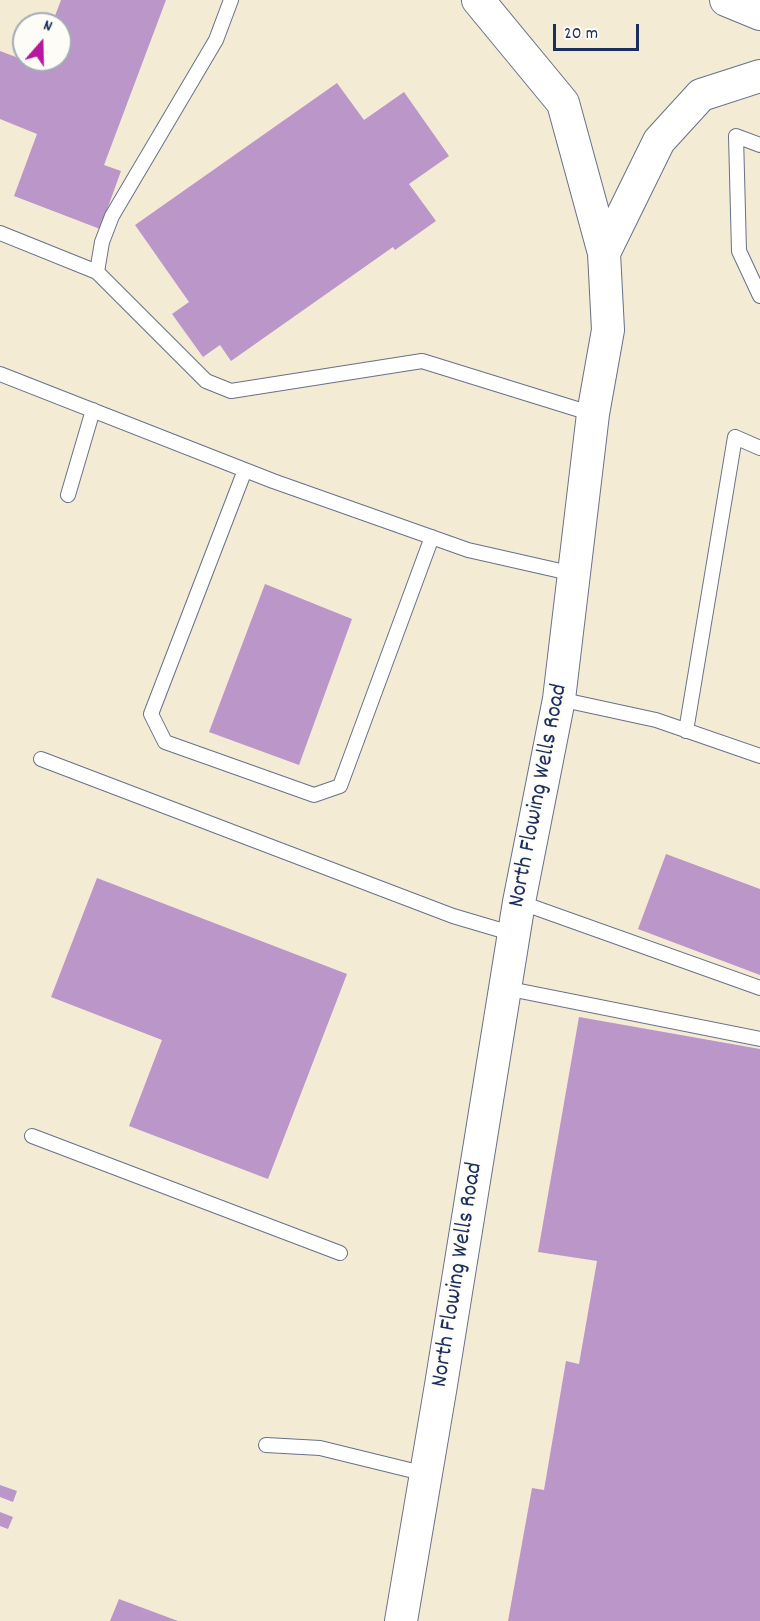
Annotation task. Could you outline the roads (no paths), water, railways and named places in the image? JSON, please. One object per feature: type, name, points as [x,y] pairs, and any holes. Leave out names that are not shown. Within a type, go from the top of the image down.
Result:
[{"type":"street","name":"North Flowing Wells Road","points":[[400,1621],[519,902],[559,699],[593,414],[608,330],[604,254],[563,103],[478,0]]},
{"type":"street","points":[[726,0],[758,8]]},
{"type":"street","points":[[604,254],[658,141],[701,95],[760,76]]},
{"type":"lane","points":[[97,272],[102,242],[111,216],[216,40],[231,0]]},
{"type":"lane","points":[[760,145],[736,136],[739,251],[760,296]]},
{"type":"lane","points":[[0,233],[97,272],[206,381],[231,391],[423,361],[593,414]]},
{"type":"lane","points":[[0,374],[244,470],[468,550],[574,574]]},
{"type":"lane","points":[[68,495],[93,410]]},
{"type":"lane","points":[[686,731],[735,437],[760,448]]},
{"type":"lane","points":[[244,470],[151,714],[165,742],[314,795],[340,786],[432,537]]},
{"type":"lane","points":[[559,699],[657,720],[760,756]]},
{"type":"lane","points":[[41,759],[453,916],[514,933]]},
{"type":"lane","points":[[519,902],[760,988]]},
{"type":"lane","points":[[505,988],[760,1039]]},
{"type":"lane","points":[[32,1136],[340,1253]]},
{"type":"lane","points":[[266,1445],[320,1448],[426,1473]]}]
